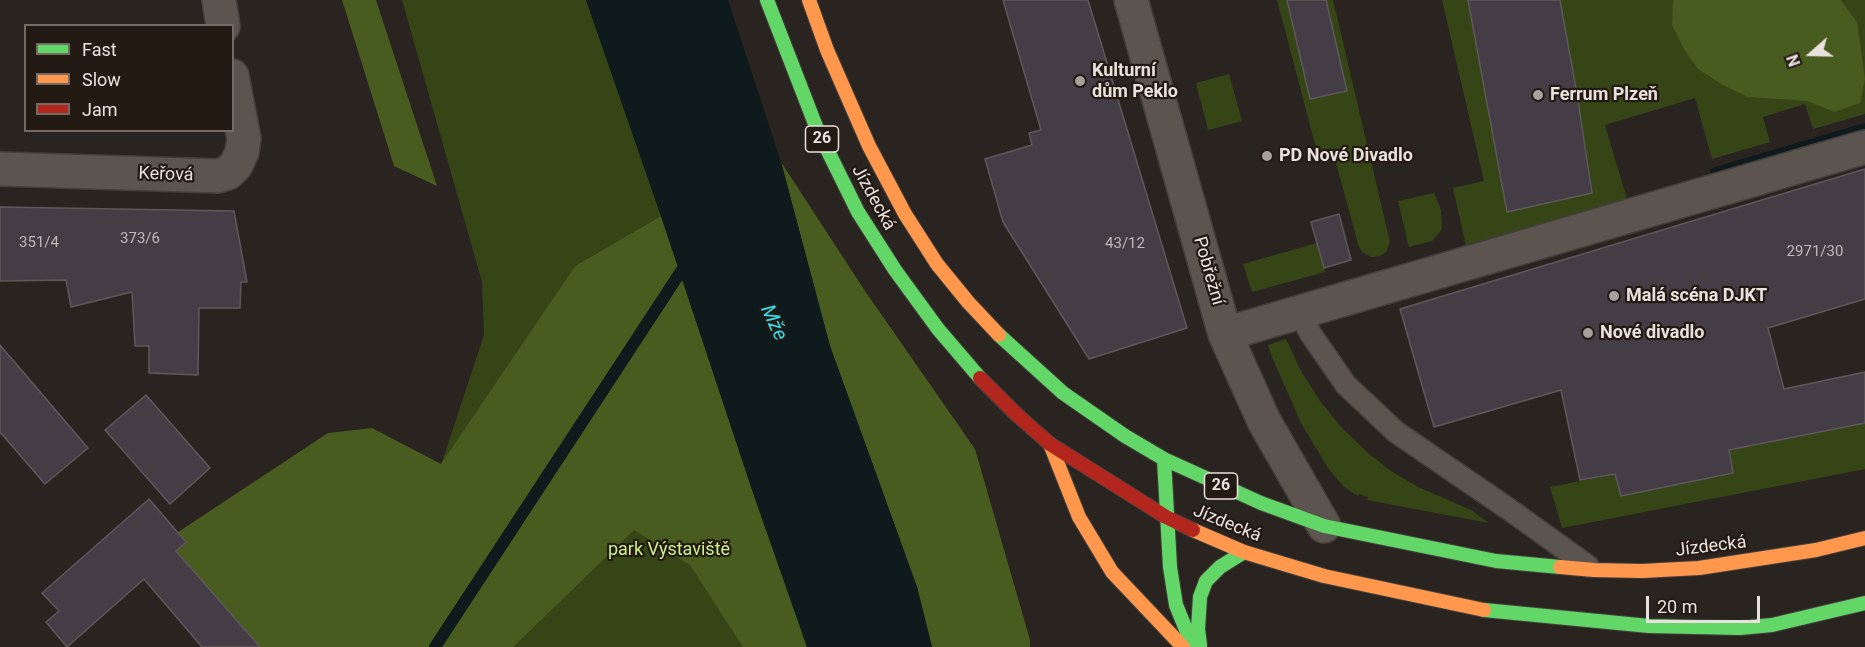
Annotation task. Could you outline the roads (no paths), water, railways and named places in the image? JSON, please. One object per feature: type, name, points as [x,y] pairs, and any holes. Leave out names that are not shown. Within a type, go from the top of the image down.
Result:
[{"type":"main road","name":"Jízdecká","points":[[767,0],[817,129],[858,212],[895,270],[938,329],[982,380],[1050,444],[1166,517],[1244,552],[1324,576],[1489,611],[1649,627],[1740,628],[1772,625],[1865,603]]},
{"type":"main road","name":"Jízdecká","points":[[809,0],[827,50],[869,146],[905,214],[938,264],[968,302],[1001,337],[1064,393],[1125,436],[1164,459],[1261,503],[1324,526],[1496,561],[1594,570],[1642,571],[1699,568],[1816,550],[1865,538]]},
{"type":"main road","points":[[1050,444],[1079,517],[1112,572],[1183,647]]},
{"type":"main road","points":[[1164,459],[1170,567],[1176,605],[1193,647]]},
{"type":"main road","points":[[1201,647],[1198,629],[1200,597],[1206,581],[1220,567],[1244,552]]},
{"type":"street","points":[[219,0],[223,24]]},
{"type":"street","name":"Pobřežní","points":[[1131,0],[1225,334],[1264,421],[1324,526]]},
{"type":"street","name":"Keřová","points":[[0,169],[218,177],[228,173],[236,165],[242,152],[244,139],[234,86]]},
{"type":"street","points":[[1225,334],[1865,147]]},
{"type":"lane","points":[[1300,312],[1310,333],[1347,385],[1396,432],[1594,570]]},
{"type":"water","name":"Mže","points":[[586,0],[728,0],[781,162],[830,346],[917,587],[932,647],[807,647]]},
{"type":"waterway","points":[[1716,173],[1865,129]]},
{"type":"waterway","points":[[435,647],[689,259]]},
{"type":"place","name":"Kulturní dům Peklo","points":[[1080,81]]},
{"type":"place","name":"Ferrum Plzeň","points":[[1538,95]]},
{"type":"place","name":"PD Nové Divadlo","points":[[1267,156]]},
{"type":"place","name":"Malá scéna DJKT","points":[[1614,296]]},
{"type":"place","name":"Nové divadlo","points":[[1588,333]]},
{"type":"park label","name":"park Výstaviště","points":[[669,550]]}]
